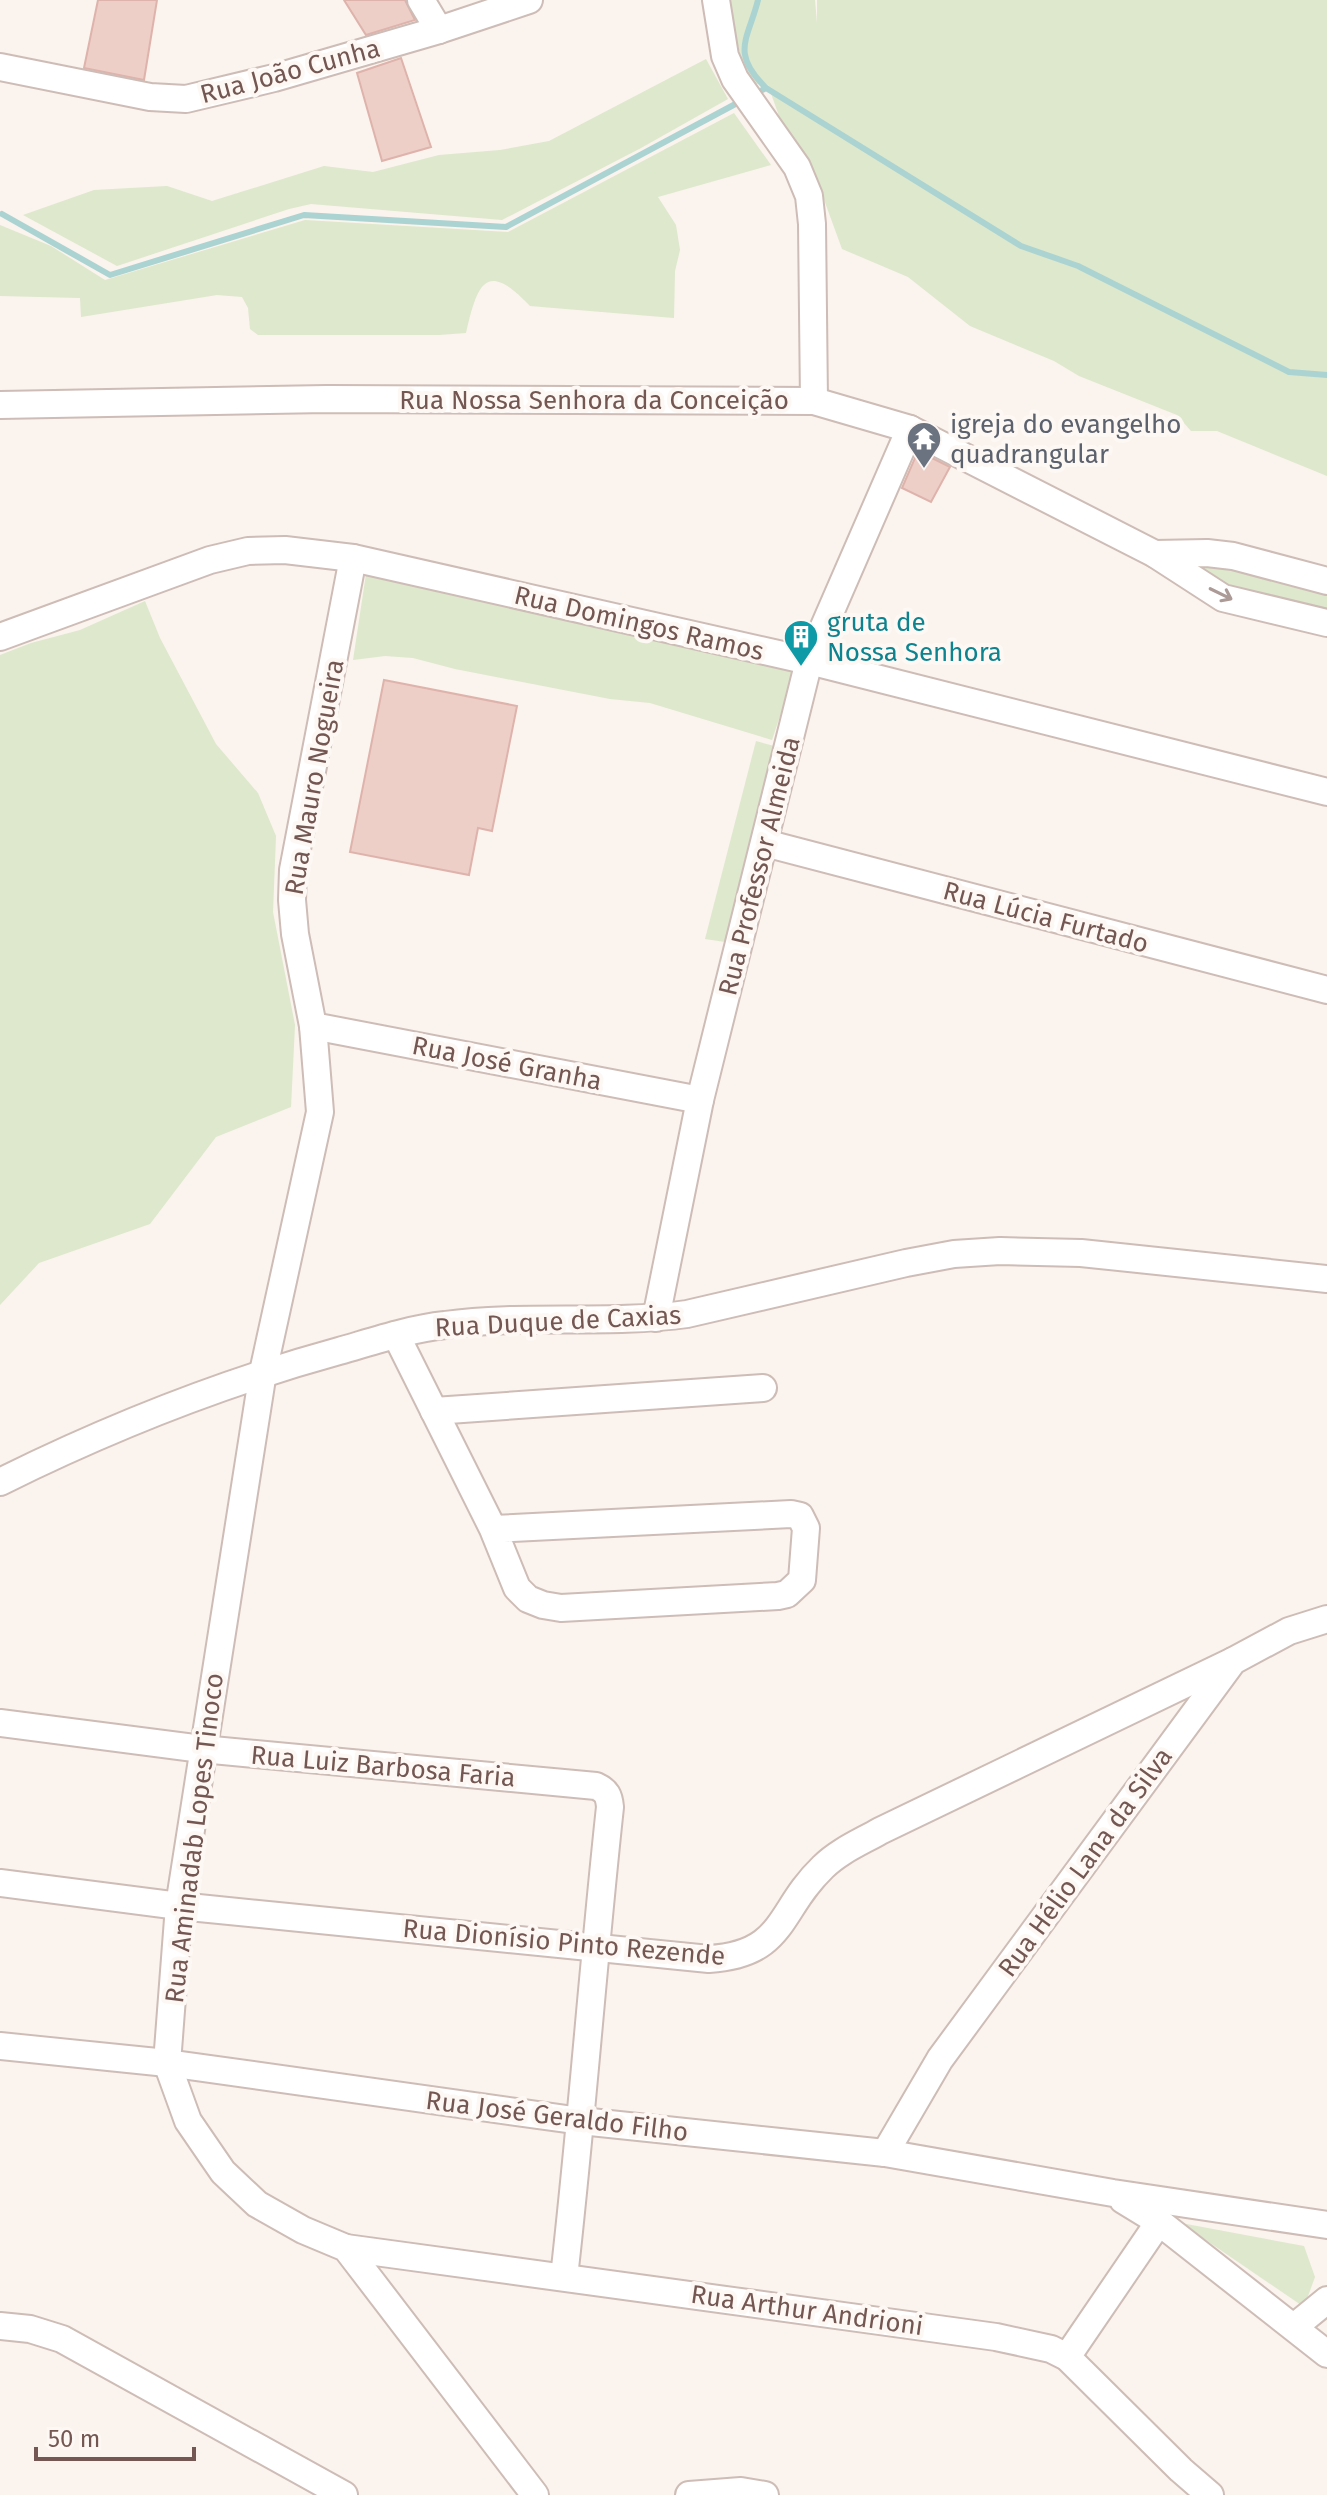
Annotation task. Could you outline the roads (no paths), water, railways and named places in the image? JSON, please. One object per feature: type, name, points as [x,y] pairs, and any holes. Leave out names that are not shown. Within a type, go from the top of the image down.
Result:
[{"type":"street","points":[[421,0],[439,30]]},
{"type":"street","name":"Rua João Cunha","points":[[0,67],[150,97],[186,99],[233,90],[439,30],[472,9],[529,0]]},
{"type":"street","points":[[716,0],[725,56],[735,79],[797,167],[809,196],[814,401]]},
{"type":"street","name":"Rua Nossa Senhora da Conceição","points":[[0,405],[327,399],[814,401],[910,429],[1155,554],[1223,598],[1327,623]]},
{"type":"street","name":"Rua Professor Almeida","points":[[656,1318],[700,1100],[809,661],[910,429]]},
{"type":"street","name":"Rua Domingos Ramos","points":[[0,637],[210,560],[236,554],[285,550],[353,558],[809,661],[1327,792]]},
{"type":"street","name":"Rua Nossa Senhora da Conceição","points":[[1155,554],[1233,556],[1327,581]]},
{"type":"street","name":"Rua Mauro Nogueira","points":[[263,1372],[320,1112],[313,1026],[295,934],[293,870],[353,558]]},
{"type":"street","name":"Rua Lúcia Furtado","points":[[765,843],[1327,990]]},
{"type":"street","name":"Rua José Granha","points":[[313,1026],[700,1100]]},
{"type":"street","name":"Rua Duque de Caxias","points":[[0,1482],[88,1440],[263,1372],[440,1325],[481,1320],[656,1318],[724,1306],[906,1263],[954,1254],[1000,1251],[1081,1253],[1327,1279]]},
{"type":"street","points":[[396,1335],[493,1529],[517,1588],[528,1599],[561,1608],[778,1596],[787,1594],[802,1580],[805,1521],[791,1514],[493,1529]]},
{"type":"street","name":"Rua Aminadab Lopes Tinoco","points":[[263,1372],[179,1906],[167,2063],[188,2121],[223,2172],[257,2204],[303,2230],[346,2248],[535,2495]]},
{"type":"street","points":[[434,1411],[763,1388]]},
{"type":"street","name":"Rua Hélio Lana da Silva","points":[[885,2153],[940,2059],[1233,1661],[1289,1631],[1327,1619]]},
{"type":"street","name":"Rua Dionísio Pinto Rezende","points":[[0,1883],[179,1906],[709,1959],[737,1957],[759,1947],[809,1882],[842,1852],[1233,1661]]},
{"type":"street","name":"Rua Luiz Barbosa Faria","points":[[0,1723],[202,1749],[596,1786],[609,1797],[610,1807],[595,1947]]},
{"type":"street","points":[[564,2277],[595,1947]]},
{"type":"street","name":"Rua José Geraldo Filho","points":[[0,2046],[167,2063],[581,2121],[885,2153],[1325,2231]]},
{"type":"street","points":[[1113,2193],[1159,2222],[1327,2354]]},
{"type":"street","points":[[1067,2357],[1159,2222]]},
{"type":"street","name":"Rua Arthur Andrioni","points":[[346,2248],[996,2337],[1051,2349],[1067,2357],[1210,2495]]},
{"type":"street","points":[[1294,2327],[1327,2300]]},
{"type":"street","points":[[0,2326],[30,2329],[62,2339],[344,2495]]},
{"type":"street","points":[[689,2495],[741,2491],[765,2495]]},
{"type":"waterway","points":[[758,0],[747,36],[745,55],[748,65],[766,88]]},
{"type":"waterway","points":[[755,94],[766,88],[1021,246],[1078,266],[1289,372],[1327,375]]},
{"type":"waterway","points":[[2,214],[110,275],[304,215],[506,227],[741,101]]},
{"type":"place","name":"igreja do evangelho quadrangular","points":[[924,470]]},
{"type":"place","name":"gruta de Nossa Senhora","points":[[801,668]]}]
